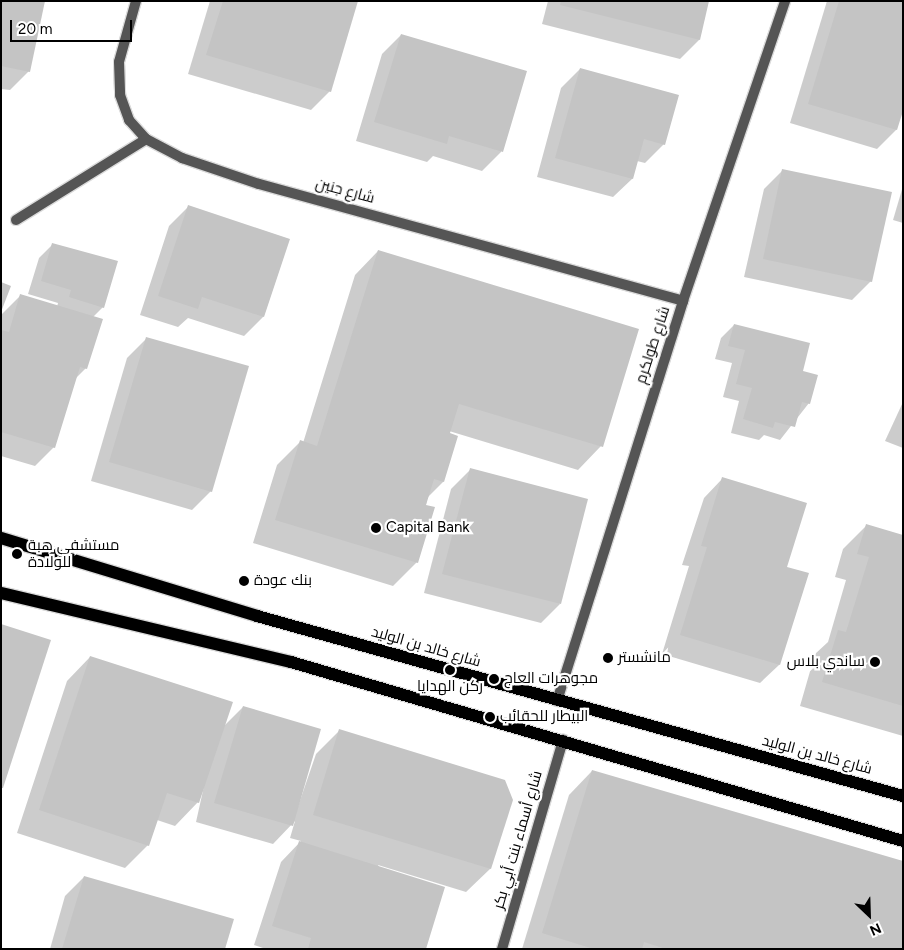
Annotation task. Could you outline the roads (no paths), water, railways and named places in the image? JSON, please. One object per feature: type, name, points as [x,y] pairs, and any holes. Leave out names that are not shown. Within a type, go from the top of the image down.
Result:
[{"type":"main road","name":"شارع خالد بن الوليد","points":[[1,538],[257,616],[903,796]]},
{"type":"main road","points":[[1,593],[291,662],[903,841]]},
{"type":"street","name":"شارع جنين","points":[[136,1],[119,62],[120,94],[128,120],[146,139],[182,158],[259,184],[683,301]]},
{"type":"street","name":"شارع طولكرم","points":[[557,701],[683,301],[785,1]]},
{"type":"street","points":[[16,220],[146,139]]},
{"type":"street","name":"شارع أسماء بنت أبي بكر","points":[[502,949],[563,740]]},
{"type":"place","name":"Capital Bank","points":[[376,528]]},
{"type":"place","name":"مستشفى هبة للولادة","points":[[17,554]]},
{"type":"place","name":"بنك عودة","points":[[244,581]]},
{"type":"place","name":"مانشستر","points":[[608,658]]},
{"type":"place","name":"ساندي بلاس","points":[[875,662]]},
{"type":"place","name":"ركن الهدايا","points":[[450,670]]},
{"type":"place","name":"مجوهرات العاج","points":[[494,679]]},
{"type":"place","name":"البيطار للحقائب","points":[[490,717]]}]
